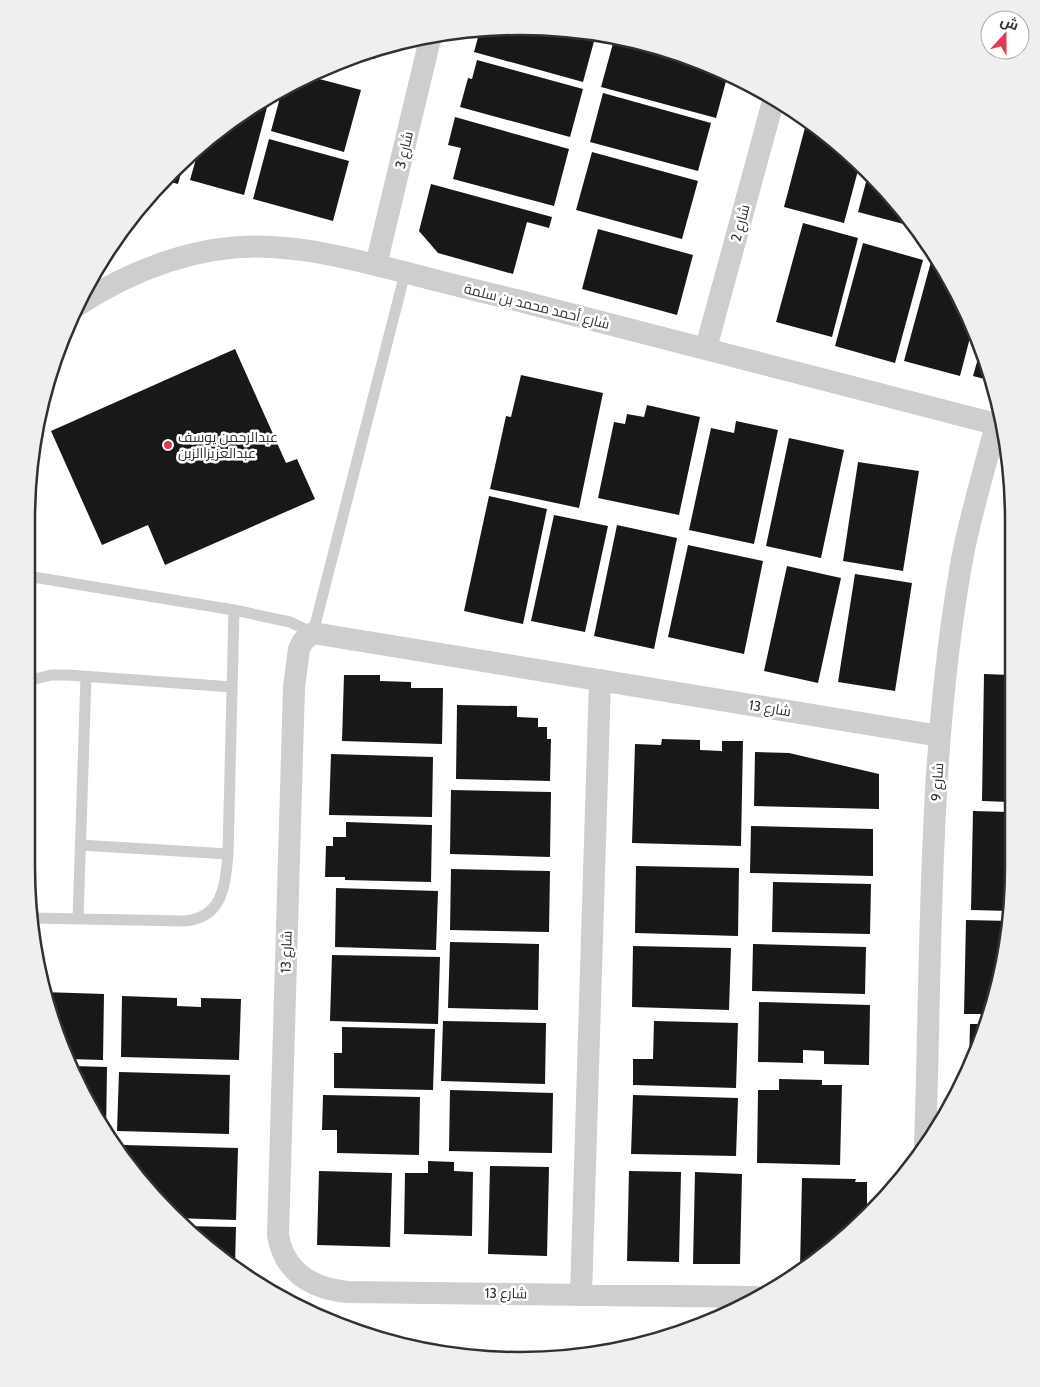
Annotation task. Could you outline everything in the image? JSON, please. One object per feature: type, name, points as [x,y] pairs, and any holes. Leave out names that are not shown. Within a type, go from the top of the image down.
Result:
[{"type":"street","name":"شارع 3","points":[[376,264],[429,43]]},
{"type":"street","name":"شارع 2","points":[[706,348],[772,106]]},
{"type":"street","name":"شارع أحمد محمد بن سلمة","points":[[88,300],[136,272],[162,262],[200,253],[233,248],[270,246],[320,252],[376,264],[405,273],[706,348],[996,424]]},
{"type":"street","name":"شارع 9","points":[[925,1132],[935,803],[940,736],[951,636],[964,549],[981,478],[997,431]]},
{"type":"street","name":"شارع 13","points":[[744,1297],[347,1292],[320,1286],[301,1276],[286,1261],[280,1248],[278,1235],[294,687],[299,649],[303,641],[313,633],[940,736]]},
{"type":"street","points":[[581,1294],[600,680]]},
{"type":"lane","points":[[35,577],[234,610],[290,622],[313,633],[405,273]]},
{"type":"lane","points":[[38,918],[197,920],[214,908],[226,876],[228,854],[234,610]]},
{"type":"lane","points":[[35,679],[51,675],[232,687]]},
{"type":"lane","points":[[78,919],[86,677]]},
{"type":"lane","points":[[80,845],[228,854]]},
{"type":"building","points":[[488,36],[552,36],[594,41],[583,82],[474,52],[478,37]]},
{"type":"building","points":[[613,44],[676,61],[726,81],[716,118],[601,87]]},
{"type":"building","points":[[477,60],[583,89],[570,137],[460,107],[468,78],[472,79]]},
{"type":"building","points":[[319,79],[361,90],[344,152],[271,131],[280,99],[305,85]]},
{"type":"building","points":[[603,93],[711,123],[698,171],[590,142]]},
{"type":"building","points":[[267,107],[244,195],[190,180],[196,159],[200,155],[225,135]]},
{"type":"building","points":[[455,117],[569,149],[554,206],[453,179],[461,148],[448,145]]},
{"type":"building","points":[[805,128],[840,155],[858,172],[844,223],[784,207]]},
{"type":"building","points":[[269,139],[349,161],[333,221],[253,199]]},
{"type":"building","points":[[592,152],[698,181],[682,239],[576,210]]},
{"type":"building","points":[[181,173],[178,184],[172,182]]},
{"type":"building","points":[[866,181],[904,224],[858,212]]},
{"type":"building","points":[[431,184],[552,217],[549,228],[527,222],[513,274],[438,253],[419,231]]},
{"type":"building","points":[[803,223],[858,238],[832,337],[776,322]]},
{"type":"building","points":[[598,229],[693,255],[677,315],[582,289]]},
{"type":"building","points":[[863,243],[923,260],[895,363],[835,346]]},
{"type":"building","points":[[931,263],[955,305],[970,339],[960,376],[904,361]]},
{"type":"building","name":"عبدالرحمن يوسف عبدالعزيز الزبن","points":[[235,349],[286,463],[297,459],[315,499],[165,565],[148,525],[102,545],[51,431]]},
{"type":"building","points":[[978,360],[983,379],[973,376]]},
{"type":"building","points":[[521,375],[603,393],[579,508],[490,489],[506,416],[511,417]]},
{"type":"building","points":[[647,405],[700,417],[679,515],[598,498],[614,422],[625,424],[627,414],[644,417]]},
{"type":"building","points":[[736,421],[778,430],[754,544],[689,530],[711,428],[734,433]]},
{"type":"building","points":[[789,438],[844,450],[821,558],[766,546]]},
{"type":"building","points":[[858,462],[919,471],[903,571],[843,561]]},
{"type":"building","points":[[489,496],[547,509],[523,624],[464,611]]},
{"type":"building","points":[[554,515],[608,526],[585,632],[531,621]]},
{"type":"building","points":[[617,525],[677,538],[654,649],[594,636]]},
{"type":"building","points":[[688,545],[763,561],[744,654],[668,637]]},
{"type":"building","points":[[787,566],[841,578],[818,683],[764,671]]},
{"type":"building","points":[[855,574],[912,583],[895,691],[838,682]]},
{"type":"building","points":[[984,674],[1005,675],[1005,802],[982,801]]},
{"type":"building","points":[[344,675],[380,675],[380,681],[411,682],[411,688],[443,688],[442,744],[342,741]]},
{"type":"building","points":[[457,705],[517,706],[517,717],[538,718],[538,727],[547,727],[547,739],[551,739],[550,781],[456,779]]},
{"type":"building","points":[[662,739],[700,740],[700,750],[722,751],[722,741],[743,741],[741,846],[632,843],[635,744],[661,745]]},
{"type":"building","points":[[755,752],[789,753],[879,774],[879,809],[754,806]]},
{"type":"building","points":[[331,754],[433,757],[432,817],[329,815]]},
{"type":"building","points":[[451,790],[551,792],[550,857],[450,854]]},
{"type":"building","points":[[973,811],[1005,812],[1003,911],[971,910]]},
{"type":"building","points":[[346,822],[432,825],[431,882],[345,880],[345,877],[325,877],[326,846],[333,846],[333,837],[346,837]]},
{"type":"building","points":[[751,826],[873,829],[873,876],[750,873]]},
{"type":"building","points":[[636,866],[739,868],[738,936],[635,933]]},
{"type":"building","points":[[451,869],[550,871],[549,932],[450,930]]},
{"type":"building","points":[[773,882],[871,884],[870,934],[772,932]]},
{"type":"building","points":[[336,888],[438,891],[436,950],[335,947]]},
{"type":"building","points":[[966,920],[1002,921],[996,962],[982,1014],[964,1014]]},
{"type":"building","points":[[450,942],[539,944],[538,1010],[448,1008]]},
{"type":"building","points":[[753,944],[866,947],[865,994],[752,991]]},
{"type":"building","points":[[633,946],[731,948],[729,1010],[632,1007]]},
{"type":"building","points":[[332,955],[440,957],[438,1024],[330,1021]]},
{"type":"building","points":[[52,992],[104,994],[103,1060],[75,1059]]},
{"type":"building","points":[[122,996],[177,998],[177,1006],[201,1007],[201,998],[241,999],[239,1060],[121,1057]]},
{"type":"building","points":[[759,1002],[870,1005],[869,1065],[824,1064],[824,1051],[803,1050],[803,1063],[758,1062]]},
{"type":"building","points":[[443,1021],[546,1023],[545,1084],[441,1081]]},
{"type":"building","points":[[654,1021],[738,1023],[736,1088],[633,1085],[633,1059],[653,1059]]},
{"type":"building","points":[[970,1024],[979,1024],[969,1049]]},
{"type":"building","points":[[342,1027],[435,1029],[433,1090],[334,1088],[334,1053],[342,1053]]},
{"type":"building","points":[[78,1066],[107,1067],[106,1119]]},
{"type":"building","points":[[119,1072],[230,1075],[229,1134],[117,1131]]},
{"type":"building","points":[[779,1079],[822,1080],[822,1085],[842,1085],[840,1165],[757,1163],[758,1090],[779,1090]]},
{"type":"building","points":[[450,1090],[553,1093],[552,1153],[449,1151]]},
{"type":"building","points":[[323,1095],[420,1097],[419,1155],[337,1153],[337,1130],[322,1130]]},
{"type":"building","points":[[633,1095],[738,1098],[736,1156],[631,1154]]},
{"type":"building","points":[[123,1145],[238,1148],[236,1220],[186,1218],[155,1187]]},
{"type":"building","points":[[428,1161],[454,1162],[454,1171],[473,1172],[472,1236],[404,1234],[405,1173],[428,1173]]},
{"type":"building","points":[[490,1166],[549,1167],[547,1256],[488,1254]]},
{"type":"building","points":[[319,1171],[392,1173],[390,1247],[317,1245]]},
{"type":"building","points":[[629,1171],[681,1172],[679,1262],[627,1261]]},
{"type":"building","points":[[695,1172],[742,1174],[740,1264],[693,1264]]},
{"type":"building","points":[[802,1178],[856,1179],[855,1182],[867,1182],[867,1206],[840,1232],[800,1262]]},
{"type":"building","points":[[194,1226],[236,1227],[235,1259]]},
{"type":"place","name":"عبدالرحمن يوسف عبدالعزيز الزبن","points":[[168,445]]}]
